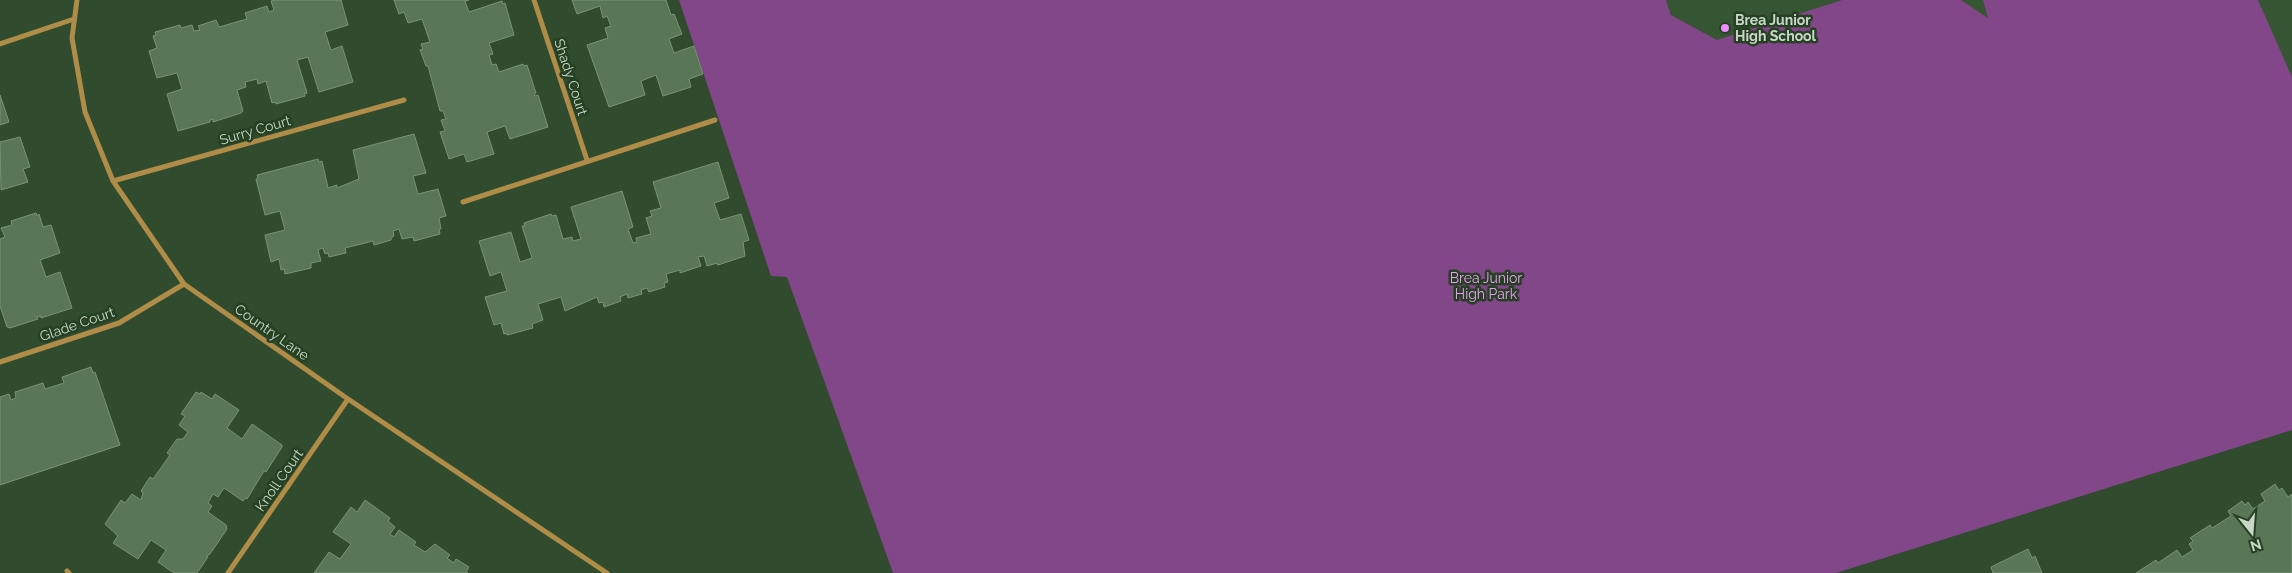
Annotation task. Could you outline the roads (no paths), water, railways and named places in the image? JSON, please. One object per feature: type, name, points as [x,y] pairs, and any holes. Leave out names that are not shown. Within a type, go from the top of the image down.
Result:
[{"type":"street","name":"Country Lane","points":[[77,0],[72,38],[85,112],[113,181],[184,284],[348,399],[607,573]]},
{"type":"street","name":"Shady Court","points":[[534,0],[587,160]]},
{"type":"street","points":[[0,44],[74,19]]},
{"type":"street","name":"Surry Court","points":[[113,181],[404,100]]},
{"type":"street","points":[[463,202],[587,160],[715,120]]},
{"type":"street","name":"Glade Court","points":[[0,362],[119,322],[184,284]]},
{"type":"street","name":"Knoll Court","points":[[228,573],[348,399]]},
{"type":"place","name":"Brea Junior High School","points":[[1725,28]]},
{"type":"park label","name":"Brea Junior High Park","points":[[1486,286]]}]
